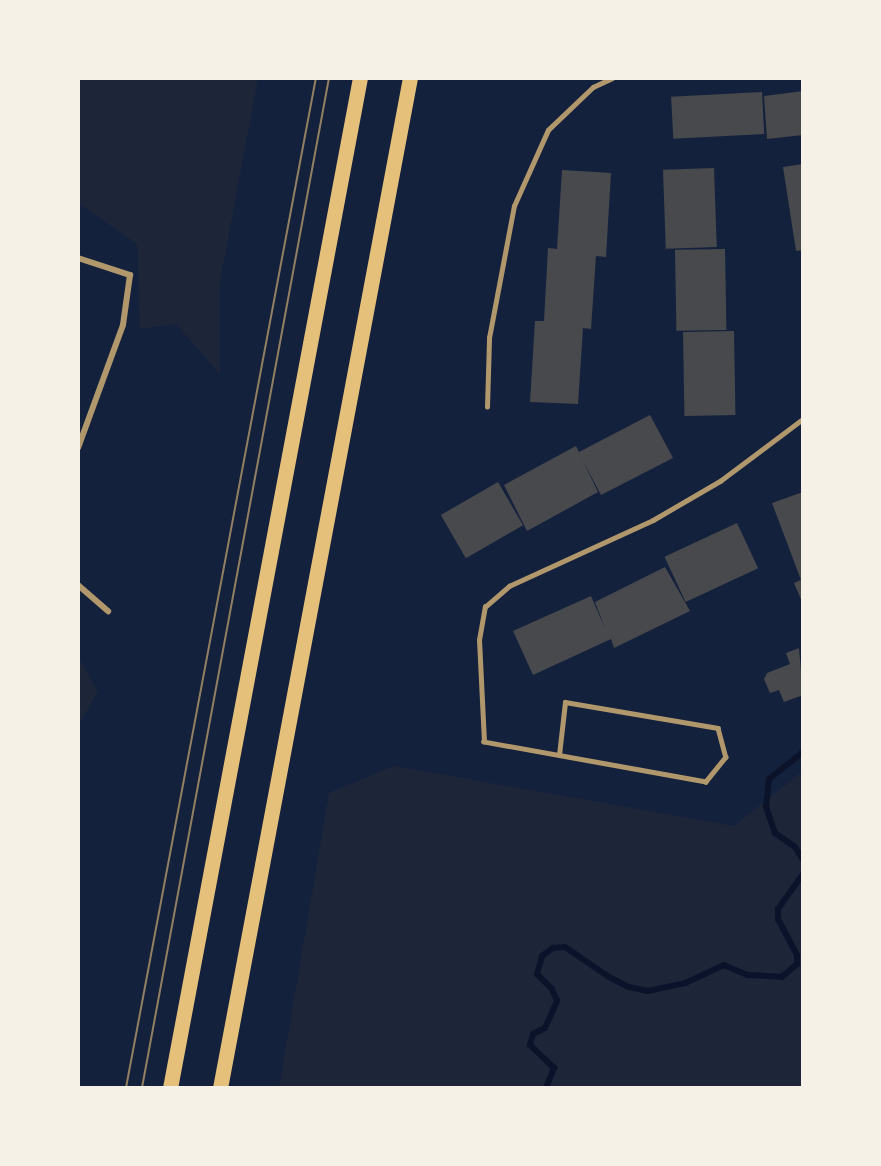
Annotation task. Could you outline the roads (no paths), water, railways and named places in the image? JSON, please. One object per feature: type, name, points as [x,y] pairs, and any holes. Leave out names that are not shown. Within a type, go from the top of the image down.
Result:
[{"type":"main road","points":[[170,1088],[360,78]]},
{"type":"main road","points":[[220,1088],[410,78]]},
{"type":"street","points":[[78,258],[130,275],[123,325],[78,448]]},
{"type":"street","points":[[78,585],[108,611]]},
{"type":"lane","points":[[487,407],[489,338],[518,196],[548,130],[593,87],[612,78]]},
{"type":"lane","points":[[559,755],[565,702],[718,728],[726,757],[706,783],[484,741],[479,640],[485,607],[509,586],[653,520],[711,487],[803,419]]},
{"type":"waterway","points":[[803,752],[769,779],[766,807],[775,833],[795,847],[803,860]]},
{"type":"waterway","points":[[546,1088],[554,1068],[530,1045],[533,1034],[545,1028],[557,1001],[552,989],[537,974],[542,956],[553,948],[565,947],[609,977],[629,987],[648,991],[685,983],[724,965],[748,975],[782,977],[797,964],[797,955],[778,919],[778,909],[803,874]]},
{"type":"tram line","points":[[126,1088],[316,78]]},
{"type":"tram line","points":[[142,1088],[329,78]]}]
